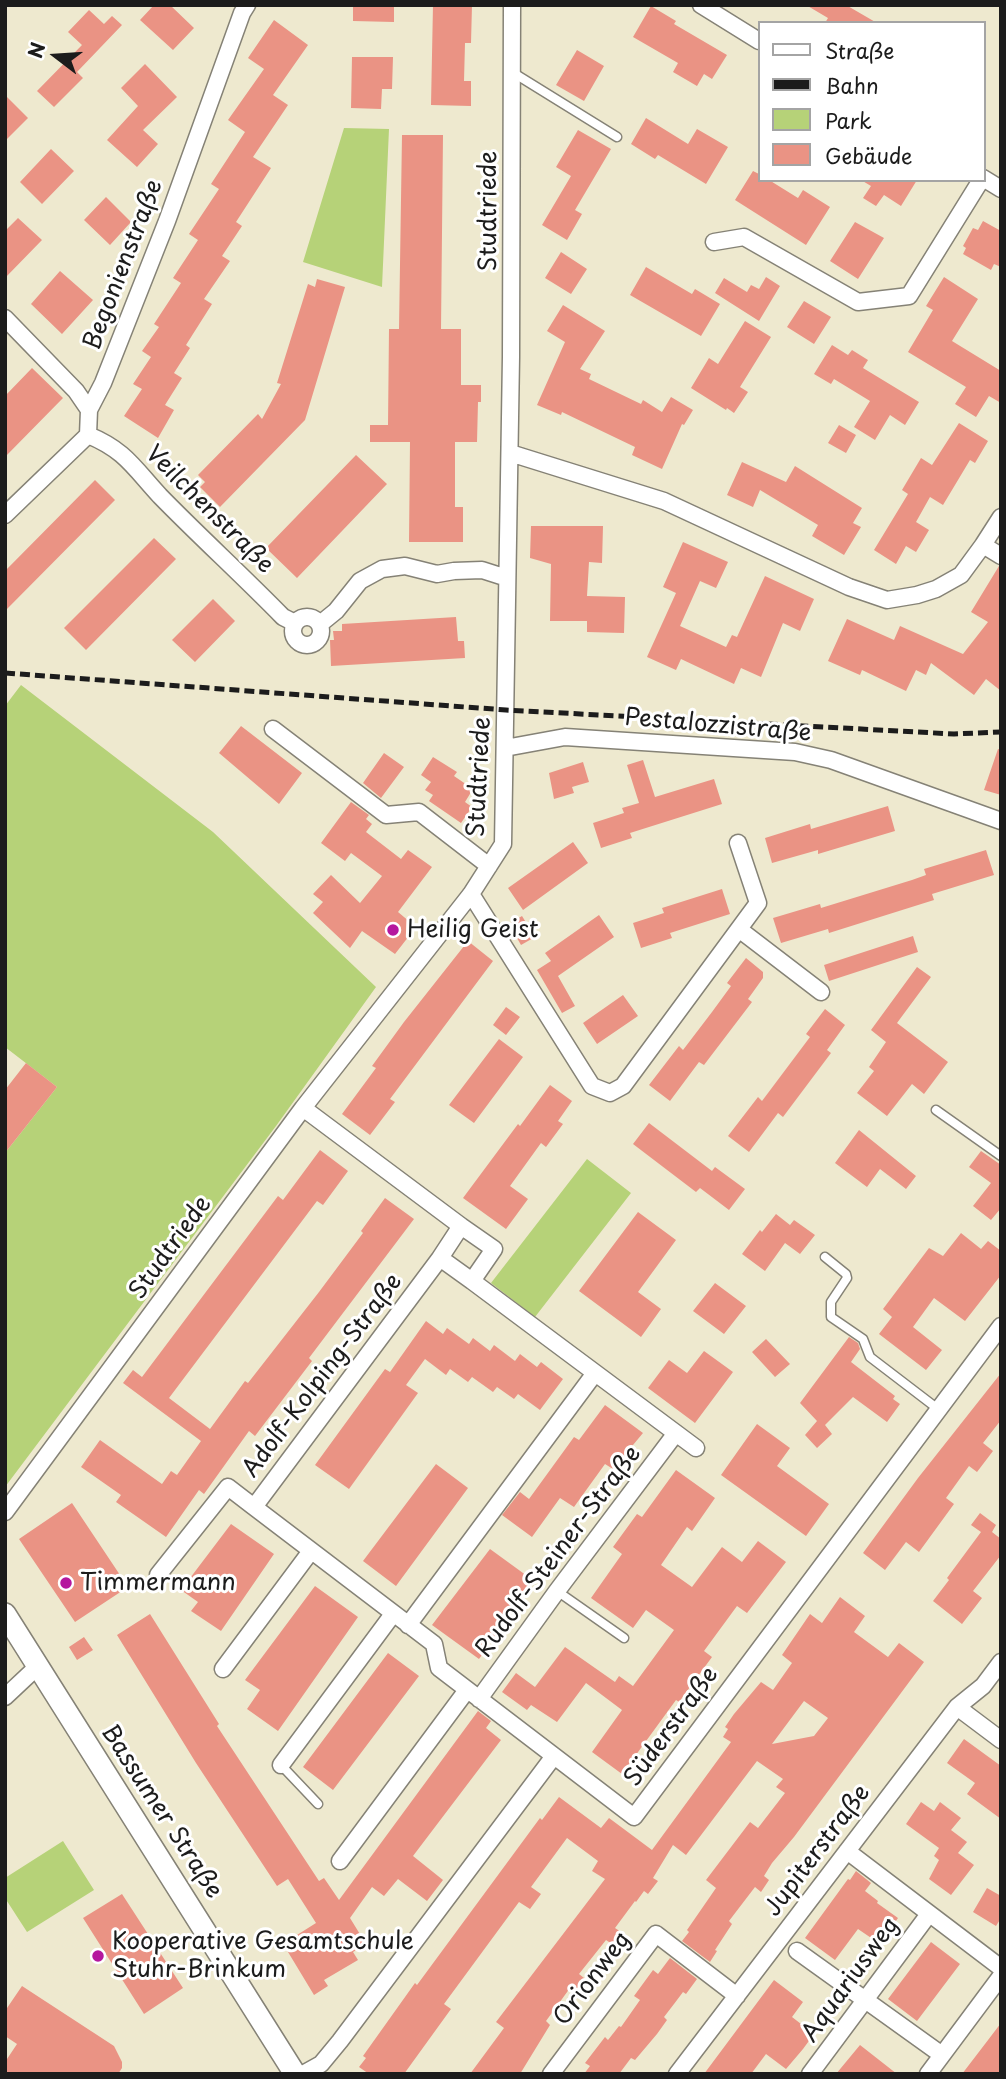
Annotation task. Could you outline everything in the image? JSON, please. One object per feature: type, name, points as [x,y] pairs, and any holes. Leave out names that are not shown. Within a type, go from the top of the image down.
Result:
[{"type":"street","name":"Begonienstraße","points":[[88,435],[89,410],[103,383],[167,221],[247,5]]},
{"type":"street","name":"Studtriede","points":[[5,1512],[303,1108],[471,894],[503,844],[510,453],[512,5]]},
{"type":"street","points":[[701,5],[758,40]]},
{"type":"street","points":[[985,181],[1001,189]]},
{"type":"street","points":[[714,242],[744,237],[858,302],[909,296],[980,182]]},
{"type":"street","points":[[5,318],[76,391],[89,410]]},
{"type":"street","points":[[5,515],[88,435]]},
{"type":"street","name":"Veilchenstraße","points":[[88,435],[108,443],[131,462],[159,495],[283,617],[295,623],[292,633],[297,642],[306,646],[316,642],[321,634],[320,624],[336,611],[360,581],[382,569],[405,566],[437,574],[482,570],[507,578]]},
{"type":"street","points":[[510,453],[664,501],[849,587],[887,600],[917,595],[949,583],[961,575],[1001,517]]},
{"type":"street","points":[[983,545],[1001,556]]},
{"type":"street","points":[[295,623],[303,617],[312,617],[320,624]]},
{"type":"street","points":[[274,729],[386,815],[419,812],[489,866]]},
{"type":"street","name":"Pestalozzistraße","points":[[505,748],[565,737],[795,752],[843,764],[1001,821]]},
{"type":"street","points":[[471,894],[592,1086],[610,1093],[623,1086],[758,903],[738,844]]},
{"type":"street","points":[[740,930],[821,992]]},
{"type":"street","points":[[303,1108],[494,1249],[472,1281]]},
{"type":"street","name":"Adolf-Kolping-Straße","points":[[158,1575],[228,1487],[254,1507],[461,1226]]},
{"type":"street","points":[[440,1258],[696,1448]]},
{"type":"street","name":"Süderstraße","points":[[554,1756],[634,1817],[1001,1326]]},
{"type":"street","points":[[408,1625],[595,1373]]},
{"type":"street","name":"Rudolf-Steiner-Straße","points":[[340,1861],[557,1591],[676,1433]]},
{"type":"street","points":[[254,1507],[434,1644],[439,1668],[554,1756],[340,2041],[321,2064],[303,2074]]},
{"type":"street","points":[[223,1669],[311,1551]]},
{"type":"street","name":"Bassumer Straße","points":[[5,1614],[295,2074]]},
{"type":"street","points":[[281,1765],[393,1614]]},
{"type":"street","name":"Jupiterstraße","points":[[681,2072],[957,1707],[983,1686],[1001,1662]]},
{"type":"street","points":[[5,1696],[37,1667]]},
{"type":"street","points":[[957,1707],[1001,1740]]},
{"type":"street","points":[[847,1851],[1001,1968]]},
{"type":"street","name":"Aquariusweg","points":[[810,2074],[929,1914]]},
{"type":"street","name":"Orionweg","points":[[557,2071],[656,1934],[737,1996]]},
{"type":"street","points":[[797,1951],[942,2055]]},
{"type":"street","points":[[928,2074],[1001,1976]]},
{"type":"lane","points":[[512,72],[617,137]]},
{"type":"lane","points":[[936,1110],[1001,1156]]},
{"type":"lane","points":[[825,1257],[846,1274],[847,1278],[831,1302],[831,1317],[863,1339],[870,1357],[938,1409]]},
{"type":"lane","points":[[557,1591],[624,1638]]},
{"type":"lane","points":[[281,1765],[318,1804]]},
{"type":"green space","points":[[344,128],[389,129],[382,287],[303,262]]},
{"type":"green space","points":[[21,685],[213,832],[376,987],[276,1126],[5,1487],[5,1153],[57,1087],[5,1047],[5,706]]},
{"type":"green space","points":[[587,1159],[631,1193],[535,1317],[491,1283]]},
{"type":"green space","points":[[63,1841],[94,1890],[27,1932],[5,1898],[5,1878]]},
{"type":"building","points":[[154,5],[170,5],[194,28],[173,50],[140,20]]},
{"type":"building","points":[[353,5],[394,5],[394,22],[353,21]]},
{"type":"building","points":[[433,5],[472,5],[471,43],[465,43],[464,81],[471,81],[471,106],[431,105]]},
{"type":"building","points":[[806,5],[846,5],[874,21],[826,21],[828,18]]},
{"type":"building","points":[[651,6],[676,21],[674,24],[727,55],[712,79],[704,74],[697,86],[673,72],[678,63],[633,37]]},
{"type":"building","points":[[89,10],[104,24],[112,16],[122,25],[77,72],[83,78],[54,107],[37,91],[82,45],[68,32]]},
{"type":"building","points":[[274,20],[308,45],[273,95],[288,105],[253,157],[271,168],[236,222],[242,226],[222,256],[230,261],[204,299],[212,304],[186,345],[190,348],[174,373],[182,378],[165,405],[174,410],[158,438],[124,416],[142,389],[133,384],[151,357],[142,351],[159,327],[154,324],[181,283],[173,278],[198,240],[189,234],[219,189],[211,184],[245,132],[228,120],[264,69],[248,58]]},
{"type":"building","points":[[577,50],[604,66],[584,101],[556,85]]},
{"type":"building","points":[[352,57],[393,57],[392,89],[382,89],[381,109],[351,108]]},
{"type":"building","points":[[145,64],[177,97],[143,130],[158,144],[137,167],[107,140],[138,106],[121,88]]},
{"type":"building","points":[[5,95],[28,118],[5,141]]},
{"type":"building","points":[[646,118],[688,144],[697,129],[728,147],[706,184],[658,155],[655,159],[631,144]]},
{"type":"building","points":[[578,130],[611,149],[575,210],[582,214],[567,240],[542,225],[571,176],[556,167]]},
{"type":"building","points":[[402,135],[443,135],[441,329],[461,329],[461,385],[481,385],[477,442],[455,442],[455,507],[463,507],[463,542],[409,542],[410,442],[370,442],[370,425],[388,425],[389,329],[399,329]]},
{"type":"building","points":[[51,149],[74,171],[42,204],[20,182]]},
{"type":"building","points":[[753,171],[758,174],[758,182],[772,182],[798,198],[803,190],[830,207],[806,245],[735,200]]},
{"type":"building","points":[[864,182],[916,182],[901,206],[884,195],[876,206],[863,198],[871,186]]},
{"type":"building","points":[[106,197],[131,222],[110,245],[84,220]]},
{"type":"building","points":[[18,218],[42,240],[5,278],[5,231]]},
{"type":"building","points":[[983,221],[1001,231],[1001,267],[994,264],[991,270],[963,254],[966,248],[963,246],[973,228],[978,230]]},
{"type":"building","points":[[855,222],[884,238],[858,279],[830,261]]},
{"type":"building","points":[[561,252],[587,269],[571,294],[545,278]]},
{"type":"building","points":[[646,267],[692,294],[695,289],[720,304],[701,336],[630,295]]},
{"type":"building","points":[[60,271],[93,300],[62,334],[31,304]]},
{"type":"building","points":[[766,277],[780,286],[759,321],[715,293],[724,278],[747,292],[751,285],[759,289]]},
{"type":"building","points":[[944,277],[978,299],[952,341],[1001,371],[1001,403],[989,396],[976,417],[955,404],[966,387],[908,352],[933,310],[926,306]]},
{"type":"building","points":[[317,279],[345,287],[305,420],[220,507],[200,487],[205,482],[198,475],[258,414],[262,419],[281,384],[277,383],[308,284],[315,287]]},
{"type":"building","points":[[804,301],[831,317],[814,344],[787,327]]},
{"type":"building","points":[[563,305],[605,331],[580,369],[591,374],[589,379],[641,404],[643,400],[662,412],[671,397],[693,410],[684,425],[682,424],[662,469],[632,455],[635,447],[562,412],[561,415],[537,405],[565,342],[547,331]]},
{"type":"building","points":[[745,321],[771,337],[740,387],[748,392],[734,413],[691,388],[709,358],[718,364]]},
{"type":"building","points":[[832,345],[848,355],[852,350],[868,360],[863,368],[919,402],[905,425],[890,415],[875,440],[854,427],[870,401],[834,379],[831,384],[814,374]]},
{"type":"building","points":[[32,368],[63,398],[5,457],[5,396]]},
{"type":"building","points":[[959,423],[988,441],[975,463],[970,460],[943,505],[930,497],[916,522],[929,530],[916,552],[906,546],[896,564],[874,550],[908,494],[902,490],[921,458],[932,465]]},
{"type":"building","points":[[839,425],[856,435],[846,453],[828,443]]},
{"type":"building","points":[[356,455],[387,484],[297,578],[266,548]]},
{"type":"building","points":[[742,462],[786,482],[795,466],[862,508],[853,523],[861,527],[844,555],[812,536],[818,525],[760,490],[753,507],[727,495]]},
{"type":"building","points":[[95,480],[115,500],[5,611],[5,571]]},
{"type":"building","points":[[531,526],[603,526],[602,563],[589,562],[587,596],[625,597],[624,633],[587,632],[587,621],[550,621],[551,564],[530,558]]},
{"type":"building","points":[[154,538],[176,559],[86,650],[64,628]]},
{"type":"building","points":[[683,542],[728,562],[716,588],[700,581],[680,626],[726,647],[732,635],[737,637],[765,576],[814,599],[800,631],[783,623],[761,677],[741,668],[734,684],[681,659],[676,670],[647,657],[676,593],[663,587]]},
{"type":"building","points":[[999,566],[1001,691],[986,679],[974,695],[931,663],[926,675],[916,670],[906,691],[862,670],[860,675],[828,661],[847,619],[894,640],[900,626],[963,654],[988,622],[971,612]]},
{"type":"building","points":[[213,599],[235,621],[195,662],[172,640]]},
{"type":"building","points":[[456,617],[458,641],[464,641],[465,658],[331,666],[330,640],[334,640],[333,631],[342,631],[342,624]]},
{"type":"building","points":[[241,726],[302,773],[279,804],[219,753]]},
{"type":"building","points":[[998,749],[1001,750],[1001,795],[984,790]]},
{"type":"building","points":[[384,753],[404,767],[381,798],[363,783]]},
{"type":"building","points":[[433,757],[457,772],[454,776],[473,789],[465,802],[472,807],[461,823],[429,801],[433,795],[425,790],[431,782],[421,775]]},
{"type":"building","points":[[643,760],[655,797],[714,779],[722,804],[630,833],[632,838],[601,848],[593,823],[624,813],[622,808],[639,803],[627,765]]},
{"type":"building","points":[[583,762],[589,782],[572,787],[574,793],[554,799],[549,773]]},
{"type":"building","points":[[351,802],[369,815],[366,819],[372,824],[366,832],[401,859],[408,850],[432,867],[398,912],[416,927],[395,954],[362,931],[350,948],[313,913],[323,902],[313,894],[331,875],[360,903],[382,876],[351,853],[345,861],[321,843]]},
{"type":"building","points":[[888,806],[895,831],[818,854],[818,850],[772,863],[765,838],[810,824],[811,829]]},
{"type":"building","points":[[573,842],[588,863],[523,910],[508,888]]},
{"type":"building","points":[[986,850],[994,875],[932,894],[934,900],[829,933],[828,929],[781,943],[773,918],[820,904],[821,908],[912,880],[926,875],[924,869]]},
{"type":"building","points":[[722,889],[730,914],[670,933],[672,938],[641,948],[633,923],[664,913],[662,908]]},
{"type":"building","points":[[599,915],[614,937],[558,976],[575,1006],[562,1013],[537,970],[551,961],[545,953]]},
{"type":"building","points":[[522,916],[535,937],[521,945],[509,924]]},
{"type":"building","points":[[913,936],[918,952],[829,981],[824,965]]},
{"type":"building","points":[[468,941],[493,961],[390,1099],[395,1102],[370,1135],[342,1114],[376,1068],[372,1066],[404,1022]]},
{"type":"building","points":[[746,958],[763,972],[763,978],[748,999],[752,1002],[704,1065],[699,1062],[670,1101],[649,1085],[679,1046],[683,1050],[731,986],[727,983]]},
{"type":"building","points":[[917,967],[931,977],[897,1023],[948,1062],[924,1094],[912,1084],[887,1116],[857,1093],[874,1071],[869,1067],[886,1042],[871,1030]]},
{"type":"building","points":[[623,995],[638,1016],[597,1044],[583,1023]]},
{"type":"building","points":[[506,1007],[520,1017],[506,1035],[493,1025]]},
{"type":"building","points":[[825,1009],[845,1025],[827,1050],[831,1053],[783,1117],[778,1113],[749,1152],[728,1136],[758,1097],[762,1101],[810,1037],[806,1034]]},
{"type":"building","points":[[499,1039],[523,1057],[474,1123],[449,1105]]},
{"type":"building","points":[[26,1063],[57,1087],[5,1153],[5,1090]]},
{"type":"building","points":[[550,1085],[572,1101],[558,1121],[563,1124],[546,1147],[541,1143],[510,1186],[528,1199],[506,1229],[463,1198]]},
{"type":"building","points":[[649,1123],[712,1171],[715,1167],[745,1189],[729,1210],[700,1188],[696,1192],[633,1144]]},
{"type":"building","points":[[859,1130],[916,1176],[906,1189],[880,1169],[867,1187],[835,1163]]},
{"type":"building","points":[[320,1150],[348,1171],[323,1205],[317,1201],[169,1398],[210,1429],[245,1381],[248,1383],[319,1292],[363,1233],[361,1231],[385,1198],[414,1219],[309,1358],[312,1361],[255,1436],[249,1431],[204,1494],[199,1490],[166,1537],[116,1502],[121,1495],[81,1467],[100,1440],[162,1484],[171,1471],[177,1475],[201,1441],[123,1383],[133,1370],[142,1377],[278,1196],[283,1200]]},
{"type":"building","points":[[981,1151],[1001,1165],[1001,1208],[991,1220],[973,1206],[991,1183],[969,1167]]},
{"type":"building","points":[[638,1212],[676,1240],[638,1292],[661,1309],[641,1337],[579,1291]]},
{"type":"building","points":[[776,1214],[790,1225],[794,1220],[815,1235],[800,1254],[785,1243],[765,1271],[742,1254]]},
{"type":"building","points":[[961,1233],[981,1249],[988,1241],[1001,1251],[1001,1275],[965,1321],[934,1298],[913,1327],[942,1350],[926,1370],[879,1334],[892,1317],[883,1309],[929,1248],[943,1256]]},
{"type":"building","points":[[715,1283],[746,1306],[724,1334],[693,1311]]},
{"type":"building","points":[[426,1321],[443,1334],[447,1328],[469,1344],[473,1338],[490,1351],[494,1345],[515,1361],[520,1354],[537,1367],[541,1362],[563,1379],[540,1410],[518,1394],[514,1399],[497,1387],[493,1392],[472,1377],[468,1382],[450,1369],[446,1375],[425,1359],[406,1385],[418,1393],[349,1489],[315,1465],[385,1369],[390,1372]]},
{"type":"building","points":[[849,1337],[858,1343],[860,1349],[851,1362],[895,1396],[893,1399],[900,1404],[887,1422],[853,1397],[825,1425],[832,1434],[817,1448],[805,1435],[817,1421],[800,1403]]},
{"type":"building","points":[[766,1339],[790,1364],[775,1377],[752,1352]]},
{"type":"building","points":[[704,1351],[733,1372],[695,1423],[648,1388],[669,1360],[687,1373]]},
{"type":"building","points":[[1001,1373],[1001,1420],[983,1443],[993,1451],[977,1472],[969,1466],[946,1498],[954,1504],[919,1552],[906,1542],[885,1570],[863,1553]]},
{"type":"building","points":[[605,1405],[643,1433],[613,1469],[605,1464],[574,1507],[560,1498],[532,1537],[502,1515],[520,1492],[529,1499],[574,1437],[579,1440]]},
{"type":"building","points":[[757,1424],[790,1448],[777,1466],[829,1504],[806,1536],[721,1475]]},
{"type":"building","points":[[436,1464],[468,1488],[396,1586],[363,1561]]},
{"type":"building","points":[[676,1470],[715,1498],[692,1531],[687,1527],[661,1565],[692,1587],[722,1547],[742,1562],[758,1541],[786,1562],[747,1613],[737,1606],[704,1651],[712,1657],[679,1702],[676,1700],[622,1774],[592,1752],[622,1710],[586,1683],[557,1722],[531,1705],[527,1710],[502,1692],[516,1673],[535,1687],[565,1647],[615,1682],[619,1676],[633,1686],[674,1630],[646,1610],[633,1628],[591,1598],[622,1554],[613,1547],[637,1514],[642,1517]]},
{"type":"building","points":[[72,1503],[128,1587],[75,1622],[19,1539]]},
{"type":"building","points":[[980,1513],[996,1525],[992,1532],[1001,1539],[1001,1555],[973,1591],[982,1598],[962,1624],[933,1601],[981,1532],[971,1525]]},
{"type":"building","points":[[231,1524],[274,1554],[221,1631],[191,1611],[198,1602],[181,1590]]},
{"type":"building","points":[[490,1549],[534,1581],[479,1659],[432,1625]]},
{"type":"building","points":[[315,1586],[358,1617],[278,1731],[247,1709],[260,1690],[245,1680]]},
{"type":"building","points":[[840,1597],[865,1616],[854,1632],[888,1657],[899,1643],[924,1662],[772,1863],[764,1876],[769,1880],[761,1892],[755,1887],[729,1921],[732,1924],[710,1962],[682,1941],[716,1888],[706,1880],[750,1822],[758,1828],[785,1793],[776,1787],[783,1779],[757,1761],[686,1855],[673,1845],[653,1878],[658,1881],[648,1894],[644,1891],[635,1901],[615,1928],[621,1932],[612,1944],[606,1940],[579,1974],[584,1978],[575,1991],[570,1988],[546,2021],[550,2025],[520,2074],[470,2074],[504,2028],[496,2022],[605,1879],[592,1871],[598,1861],[567,1838],[531,1887],[541,1894],[530,1909],[519,1902],[444,2004],[451,2009],[404,2074],[369,2074],[359,2067],[366,2058],[363,2056],[415,1983],[417,1985],[540,1818],[542,1820],[559,1797],[601,1828],[609,1818],[652,1850],[731,1742],[723,1737],[728,1729],[725,1727],[734,1714],[761,1682],[773,1690],[792,1663],[782,1655],[810,1614],[822,1623]],"holes":[[[804,1701],[828,1718],[814,1736],[772,1744]]]},
{"type":"building","points":[[150,1614],[219,1724],[217,1726],[319,1881],[324,1878],[339,1900],[478,1711],[491,1721],[486,1728],[501,1740],[413,1856],[443,1880],[427,1901],[398,1879],[384,1896],[372,1887],[350,1918],[366,1944],[353,1952],[358,1960],[324,1980],[328,1986],[314,1995],[285,1947],[299,1938],[297,1935],[316,1923],[288,1879],[277,1886],[196,1763],[117,1635]]},
{"type":"building","points":[[84,1637],[93,1650],[77,1660],[69,1647]]},
{"type":"building","points":[[388,1653],[419,1676],[333,1790],[303,1767]]},
{"type":"building","points":[[964,1739],[1001,1766],[1001,1819],[967,1794],[975,1783],[947,1763]]},
{"type":"building","points":[[921,1802],[934,1811],[940,1802],[961,1818],[951,1830],[967,1842],[958,1853],[974,1865],[951,1895],[929,1879],[939,1860],[934,1856],[939,1848],[906,1824]]},
{"type":"building","points":[[856,1871],[871,1883],[865,1891],[898,1918],[880,1944],[858,1929],[835,1960],[805,1938]]},
{"type":"building","points":[[987,1888],[1001,1896],[1001,1918],[996,1926],[973,1912]]},
{"type":"building","points":[[122,1894],[183,1988],[144,2014],[83,1918]]},
{"type":"building","points":[[931,1942],[960,1964],[917,2021],[888,1999]]},
{"type":"building","points":[[670,1958],[697,1979],[664,2017],[667,2020],[657,2034],[635,2060],[631,2058],[619,2074],[584,2074],[590,2066],[585,2063],[605,2037],[608,2040],[619,2026],[621,2027],[640,2000],[634,1996],[653,1970],[658,1974]]},
{"type":"building","points":[[774,1980],[803,2002],[792,2017],[814,2034],[803,2049],[786,2069],[766,2054],[751,2074],[704,2074]]},
{"type":"building","points":[[22,1986],[114,2046],[122,2062],[118,2074],[5,2074],[5,2062],[17,2044],[5,2036],[5,2011]]},
{"type":"building","points":[[1001,2023],[1001,2074],[962,2074],[985,2044]]},
{"type":"building","points":[[860,2045],[897,2074],[836,2074]]},
{"type":"railway","points":[[5,673],[506,710],[954,734],[1001,732]]},
{"type":"place","name":"Heilig Geist","points":[[393,930]]},
{"type":"place","name":"Timmermann","points":[[66,1583]]},
{"type":"place","name":"Kooperative Gesamtschule Stuhr-Brinkum","points":[[98,1956]]}]
